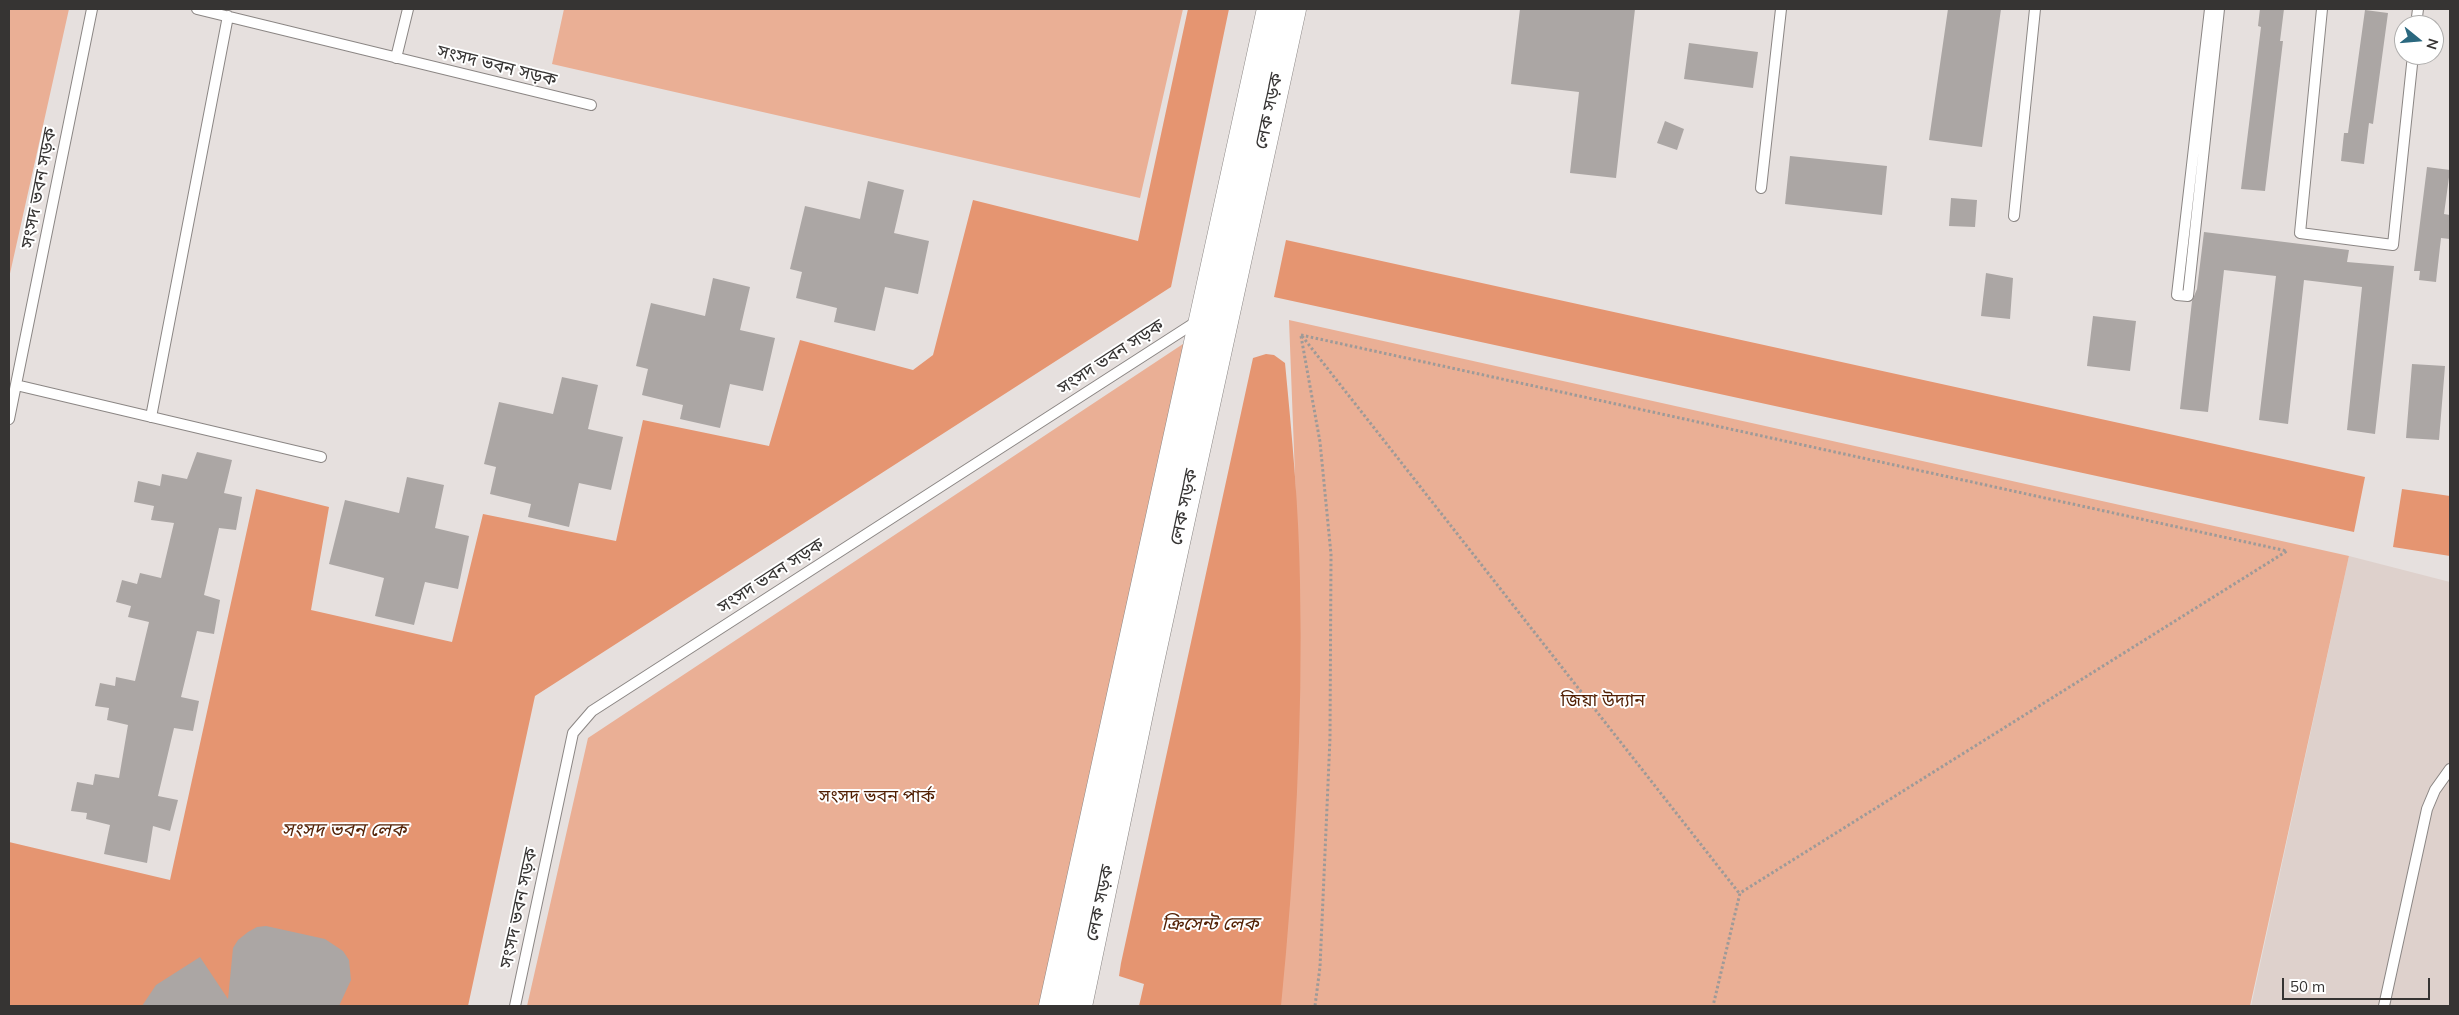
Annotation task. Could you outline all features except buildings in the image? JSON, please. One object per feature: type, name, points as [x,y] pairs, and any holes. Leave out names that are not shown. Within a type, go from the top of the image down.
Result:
[{"type":"main road","points":[[1053,1006],[1271,9]]},
{"type":"main road","name":"লেক সড়ক","points":[[1078,1006],[1227,303],[1292,9]]},
{"type":"lane","name":"সংসদ ভবন সড়ক","points":[[9,419],[92,9]]},
{"type":"lane","name":"সংসদ ভবন সড়ক","points":[[197,9],[591,105]]},
{"type":"lane","points":[[396,58],[408,9]]},
{"type":"lane","points":[[1761,188],[1780,9]]},
{"type":"lane","points":[[2014,216],[2035,9]]},
{"type":"lane","points":[[2210,9],[2177,295],[2188,296],[2219,9]]},
{"type":"lane","points":[[2322,9],[2300,232],[2393,245],[2412,65]]},
{"type":"lane","points":[[152,417],[228,16]]},
{"type":"lane","name":"সংসদ ভবন সড়ক","points":[[515,1006],[574,733],[592,711],[1227,303]]},
{"type":"lane","points":[[16,385],[321,457]]},
{"type":"lane","points":[[2384,1006],[2427,809],[2434,790],[2450,769]]},
{"type":"path","points":[[1301,335],[1740,893]]},
{"type":"path","points":[[1301,335],[2287,551],[1740,893],[1714,1006]]},
{"type":"path","points":[[1301,335],[1320,442],[1331,554],[1330,738],[1320,967],[1315,1006]]},
{"type":"shaded area","points":[[2349,556],[2450,582],[2450,1006],[2251,1006]]},
{"type":"green space","points":[[9,9],[69,9],[9,278]]},
{"type":"green space","points":[[564,9],[1183,9],[1140,198],[552,64]]},
{"type":"green space","name":"জিয়া উদ্যান","points":[[1289,320],[2349,556],[2250,1006],[1280,1006],[1300,607]]},
{"type":"green space","name":"সংসদ ভবন পার্ক","points":[[1189,340],[1046,1006],[527,1006],[588,738]]},
{"type":"water","name":"সংসদ ভবন লেক","points":[[1188,9],[1229,9],[1171,287],[535,696],[468,1006],[9,1006],[9,842],[170,880],[256,489],[329,507],[311,610],[452,642],[483,514],[616,541],[643,420],[769,446],[800,340],[913,370],[933,355],[973,200],[1138,241]]},
{"type":"water","points":[[1286,240],[2365,477],[2354,532],[1274,297]]},
{"type":"water","name":"ক্রিসেন্ট লেক","points":[[1266,354],[1274,355],[1285,363],[1297,500],[1300,583],[1301,636],[1297,795],[1281,1006],[1139,1006],[1144,984],[1119,976],[1121,963],[1253,358]]},
{"type":"water","points":[[2402,489],[2450,496],[2450,556],[2393,547]]}]
